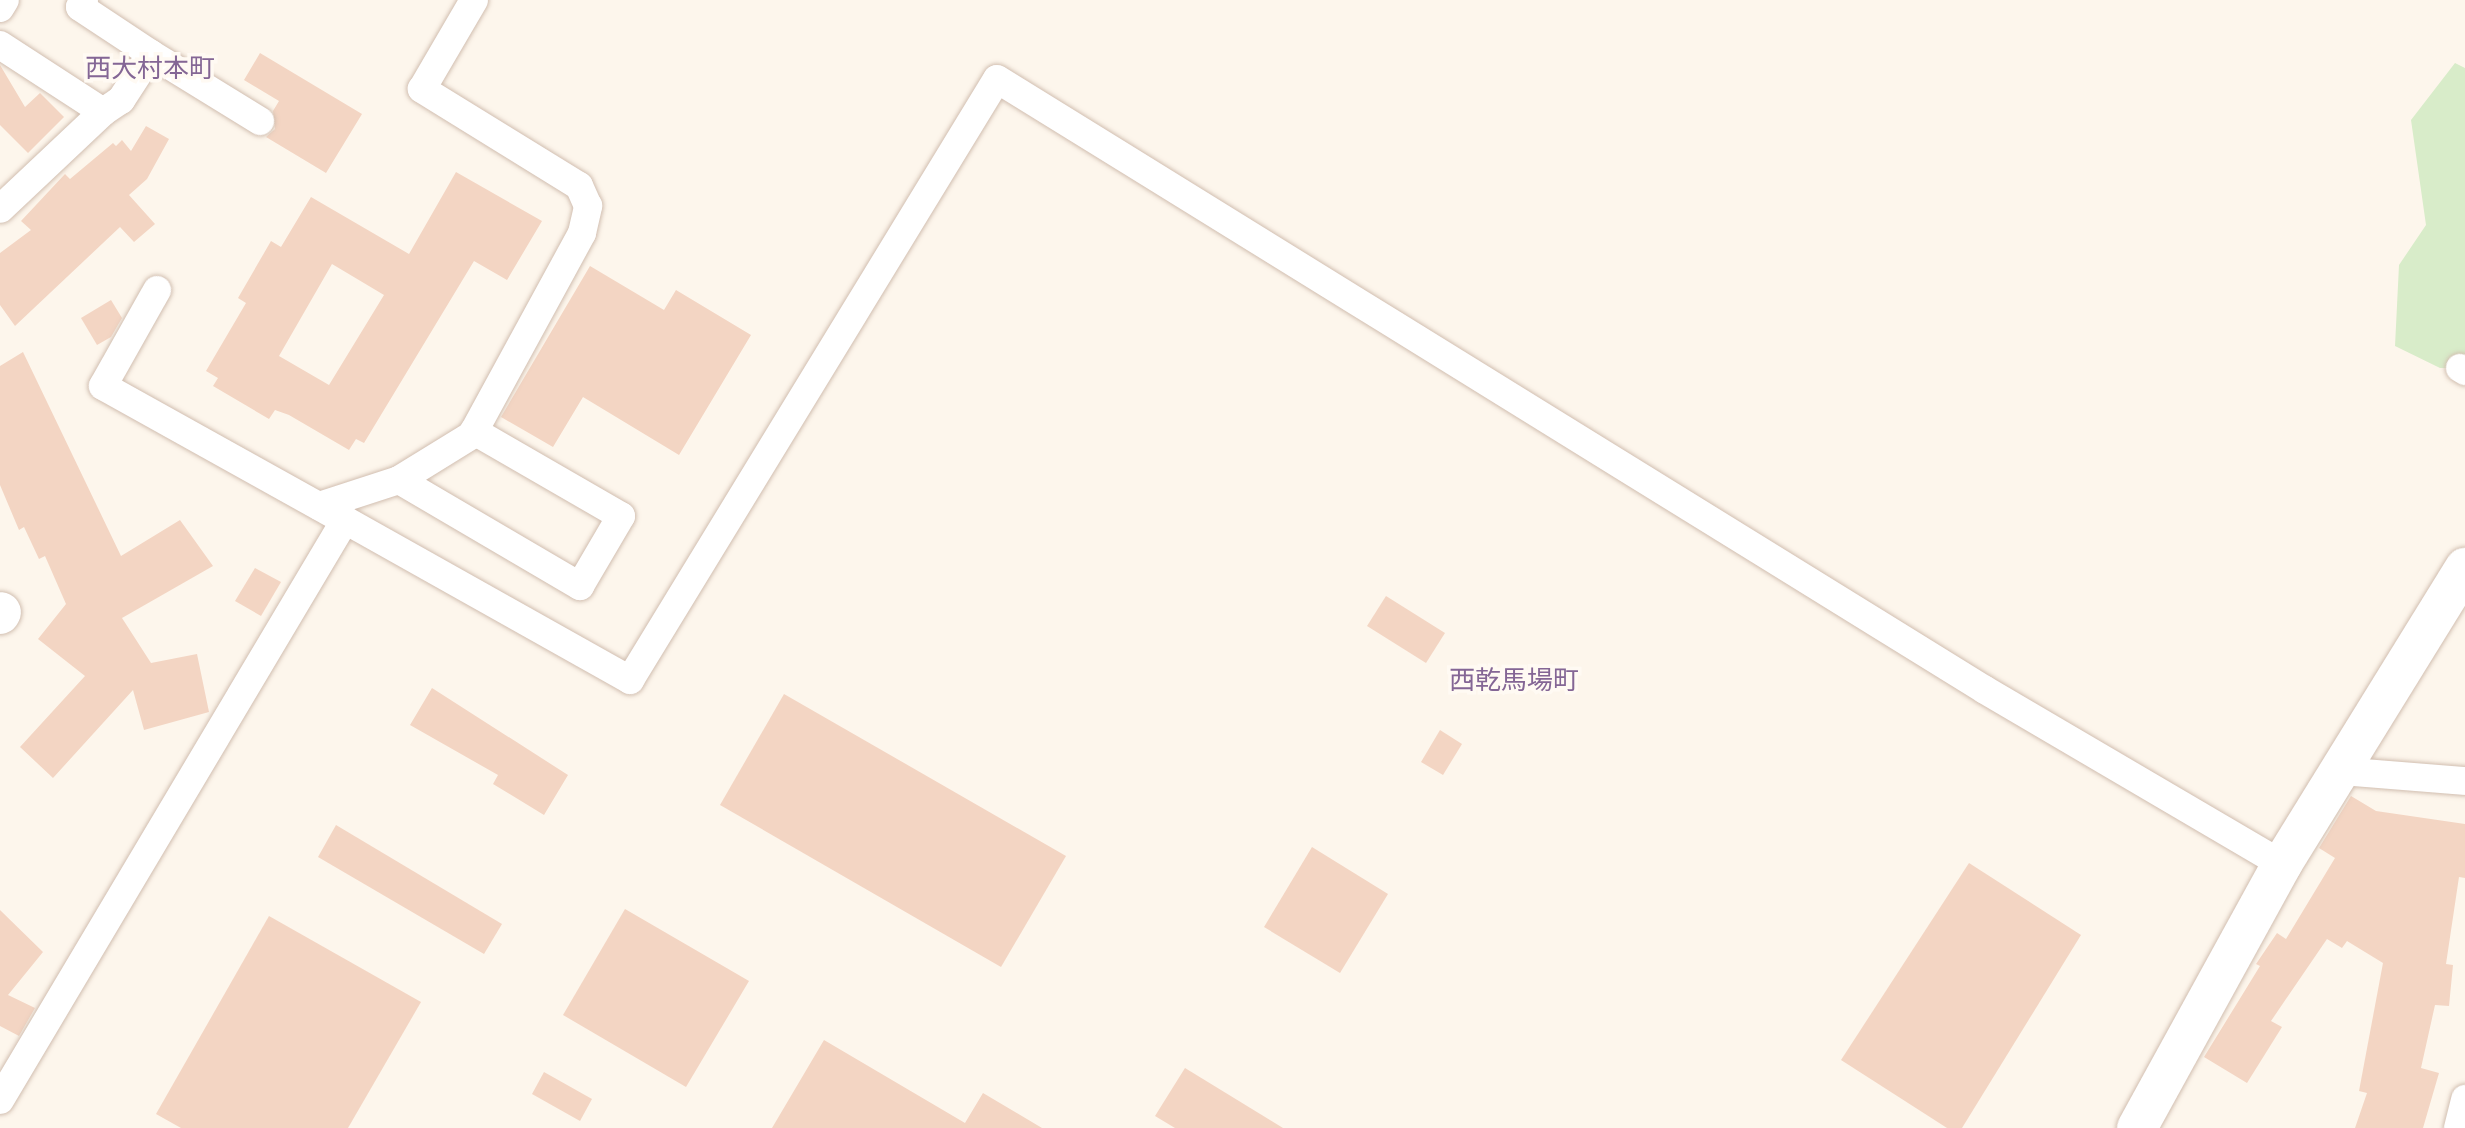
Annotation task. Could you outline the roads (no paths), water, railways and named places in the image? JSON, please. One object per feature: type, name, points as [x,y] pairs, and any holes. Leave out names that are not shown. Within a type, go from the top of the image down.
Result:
[{"type":"street","points":[[0,8],[5,0]]},
{"type":"street","points":[[84,0],[80,7],[260,121]]},
{"type":"street","points":[[319,506],[399,480],[474,431],[582,233],[588,206],[579,186],[422,89],[474,0]]},
{"type":"street","points":[[0,45],[103,112]]},
{"type":"street","points":[[0,209],[103,112],[121,100],[151,54]]},
{"type":"street","points":[[157,290],[103,386],[630,680],[997,79],[1985,690],[2282,864]]},
{"type":"street","points":[[399,480],[580,586],[621,516],[474,431]]},
{"type":"street","points":[[0,1100],[345,520]]},
{"type":"street","points":[[2137,1128],[2282,864],[2465,568]]},
{"type":"street","points":[[2340,771],[2465,781]]},
{"type":"street","points":[[2458,1128],[2465,1099]]},
{"type":"district","name":"西大村本町","points":[[150,69]]},
{"type":"district","name":"西乾馬場町","points":[[1514,681]]}]
